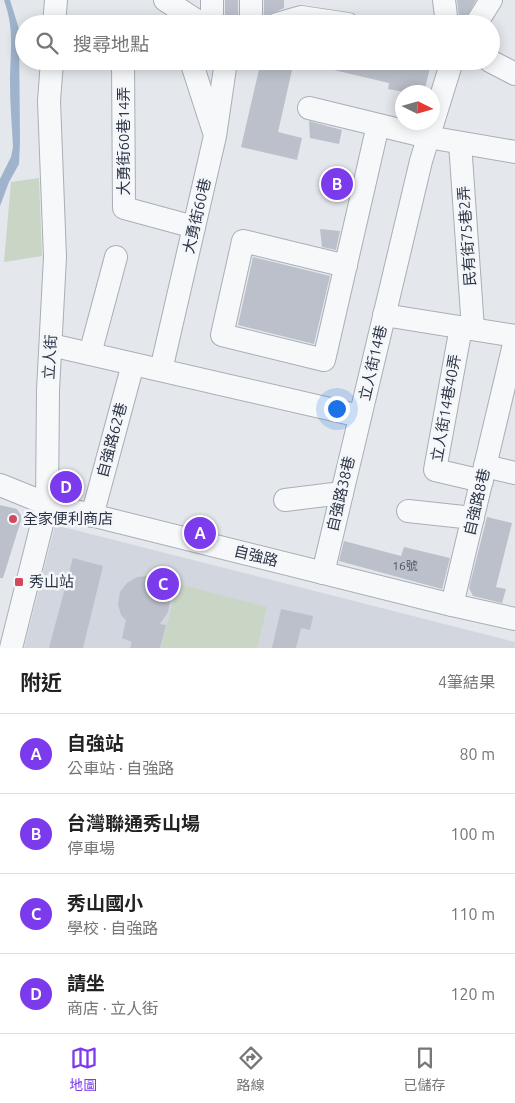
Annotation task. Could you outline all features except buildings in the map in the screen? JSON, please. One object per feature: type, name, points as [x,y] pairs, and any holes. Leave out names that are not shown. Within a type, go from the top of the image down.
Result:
[{"type":"street","points":[[55,15],[56,0]]},
{"type":"street","points":[[212,0],[212,15]]},
{"type":"street","points":[[251,0],[251,15]]},
{"type":"street","points":[[444,0],[446,15]]},
{"type":"street","points":[[482,15],[491,0]]},
{"type":"street","points":[[500,66],[515,74]]},
{"type":"street","name":"立人街","points":[[11,648],[47,504],[55,257],[49,101],[51,70]]},
{"type":"street","name":"大勇街60巷14弄","points":[[123,70],[124,208],[194,227]]},
{"type":"street","points":[[194,70],[215,136]]},
{"type":"street","name":"大勇街60巷","points":[[161,370],[215,136],[225,70]]},
{"type":"street","name":"立人街14巷","points":[[51,346],[360,416],[428,137],[449,70]]},
{"type":"street","points":[[309,108],[428,137],[515,152]]},
{"type":"street","points":[[346,266],[243,241],[222,335],[324,360],[346,266],[378,125]]},
{"type":"street","name":"民有街75巷2弄","points":[[460,143],[467,328]]},
{"type":"street","points":[[90,354],[116,257]]},
{"type":"street","points":[[384,315],[515,336]]},
{"type":"street","name":"立人街14巷40弄","points":[[467,328],[435,470],[483,473]]},
{"type":"street","name":"自強路8巷","points":[[452,605],[483,473],[508,401],[515,340]]},
{"type":"street","name":"自強路62巷","points":[[92,516],[133,364]]},
{"type":"street","name":"自強路38巷","points":[[323,573],[360,416]]},
{"type":"street","points":[[483,473],[515,473]]},
{"type":"street","name":"自強路","points":[[0,486],[47,504],[92,516],[452,605],[515,618]]},
{"type":"street","points":[[285,500],[342,493]]},
{"type":"street","points":[[408,512],[473,518]]},
{"type":"shaded area","points":[[55,525],[515,642],[515,648],[24,648]]},
{"type":"green space","points":[[39,178],[42,256],[4,262],[11,182]]},
{"type":"green space","points":[[178,584],[267,607],[257,648],[161,648]]},
{"type":"water","points":[[4,0],[10,0],[15,16],[15,70],[19,70],[20,142],[19,164],[9,182],[0,206],[0,179],[11,157],[13,147],[10,92],[11,32]]},
{"type":"place","name":"台灣聯通秀山場","points":[[337,184]]},
{"type":"place","name":"請坐","points":[[66,487]]},
{"type":"place","name":"全家便利商店","points":[[13,519]]},
{"type":"place","name":"自強站","points":[[200,533]]},
{"type":"place","name":"秀山站","points":[[19,582]]},
{"type":"place","name":"秀山國小","points":[[163,584]]}]
